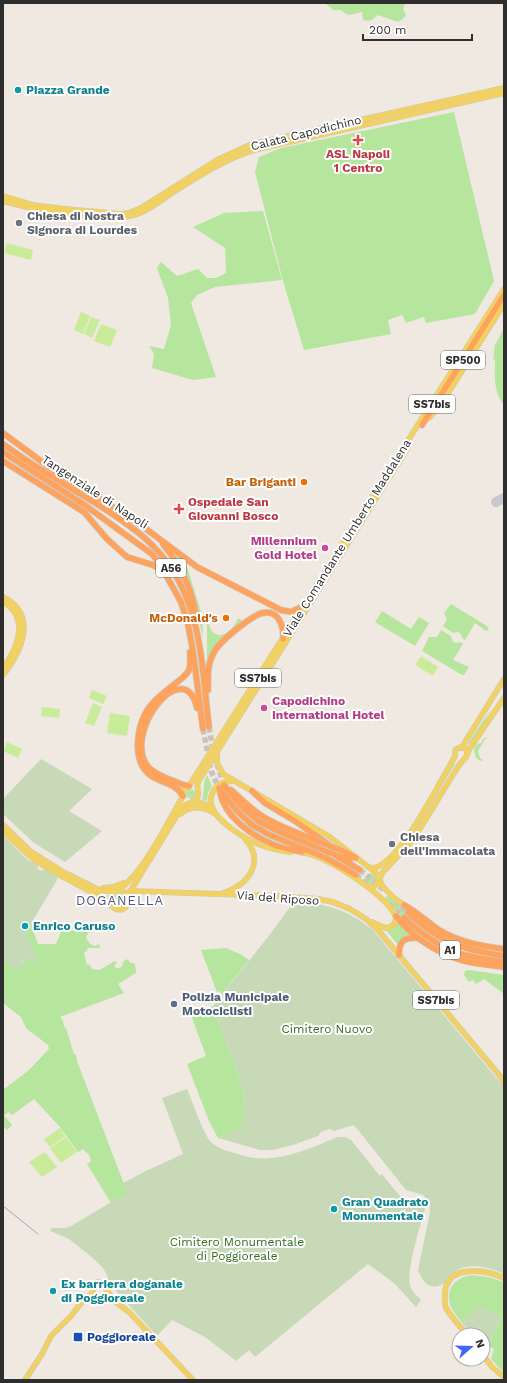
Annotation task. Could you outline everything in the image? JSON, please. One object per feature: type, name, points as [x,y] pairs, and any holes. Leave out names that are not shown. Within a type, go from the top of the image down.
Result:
[{"type":"highway","name":"SP500","points":[[422,425],[504,295]]},
{"type":"highway","points":[[3,433],[85,495],[126,515],[197,567],[286,612],[295,611],[304,606]]},
{"type":"highway","name":"Tangenziale di Napoli","points":[[3,444],[25,460],[85,495],[134,528],[151,543],[165,560],[178,580],[187,598],[193,618],[199,646],[209,727]]},
{"type":"highway","name":"Tangenziale di Napoli","points":[[3,452],[79,504],[86,506],[152,554],[168,577],[181,602],[188,624],[203,729],[193,696],[188,692],[179,689],[170,693],[158,704],[148,719],[144,732],[143,754],[149,768],[182,785],[189,786]]},
{"type":"highway","points":[[3,461],[79,504],[107,539]]},
{"type":"highway","points":[[86,506],[107,539]]},
{"type":"highway","points":[[153,534],[173,558],[188,585],[196,613],[199,646]]},
{"type":"highway","name":"Tangenziale di Napoli","points":[[107,539],[127,557],[157,567],[168,577]]},
{"type":"highway","points":[[207,710],[208,666],[215,649],[222,640],[258,616],[267,613],[274,614],[280,621],[283,631],[283,640]]},
{"type":"highway","points":[[183,796],[176,787],[152,776],[146,771],[140,760],[138,742],[144,716],[153,702],[189,671],[188,624]]},
{"type":"highway","points":[[221,787],[258,821],[280,832],[333,854],[359,869],[322,839],[295,820],[265,803],[252,791]]},
{"type":"highway","points":[[221,787],[275,824],[345,852],[356,858]]},
{"type":"highway","points":[[221,787],[224,806],[245,827],[273,845],[302,852]]},
{"type":"highway","points":[[221,787],[237,812],[252,825],[270,835],[326,858],[356,875]]},
{"type":"highway","points":[[404,905],[415,911],[428,923],[452,936],[476,945],[504,949]]},
{"type":"highway","name":"A1","points":[[408,913],[425,928],[450,943],[475,951],[504,956]]},
{"type":"highway","points":[[396,916],[418,938],[446,954],[460,960],[504,968]]},
{"type":"highway","name":"A1","points":[[404,918],[424,936],[448,949],[474,957],[504,962]]},
{"type":"highway","points":[[399,955],[399,948],[402,942],[407,938],[418,938]]},
{"type":"main road","name":"Calata Capodichino","points":[[441,105],[504,88]]},
{"type":"main road","name":"Calata Capodichino","points":[[3,202],[33,205],[65,212],[129,213],[142,210],[198,174],[253,147],[441,105],[504,93]]},
{"type":"main road","name":"Calata Capodichino","points":[[3,196],[14,202]]},
{"type":"main road","name":"Viale Comandante Umberto Maddalena","points":[[130,890],[184,806],[197,799],[199,795],[197,789],[198,782],[504,289]]},
{"type":"main road","name":"Viale Comandante Umberto Maddalena","points":[[361,519],[422,425],[440,406],[504,304]]},
{"type":"main road","name":"Viale Comandante Umberto Maddalena","points":[[117,890],[130,880],[146,858],[183,796],[184,790],[189,786],[304,606],[334,563]]},
{"type":"main road","points":[[3,597],[17,608],[22,617],[24,626],[22,639],[6,667]]},
{"type":"main road","points":[[3,602],[12,608],[20,626],[18,638],[3,675]]},
{"type":"main road","points":[[368,867],[377,868],[383,864],[405,841],[455,756],[454,752],[456,749],[462,747],[504,679]]},
{"type":"main road","points":[[366,886],[373,887],[377,884],[383,872],[413,840],[459,765],[466,757],[467,753],[504,698]]},
{"type":"main road","points":[[462,747],[466,749],[467,753]]},
{"type":"main road","points":[[217,752],[217,763],[220,771],[233,781],[330,837],[378,875],[382,887],[404,905]]},
{"type":"main road","points":[[455,756],[459,760],[463,760]]},
{"type":"main road","points":[[216,815],[212,808],[210,799],[213,790],[220,784],[233,781]]},
{"type":"main road","points":[[189,786],[197,789]]},
{"type":"main road","points":[[183,796],[185,800],[202,803],[212,808]]},
{"type":"main road","points":[[176,817],[185,810],[196,807],[208,810],[243,837],[250,845],[253,853],[254,864],[251,874],[240,886],[220,894]]},
{"type":"main road","points":[[3,825],[38,856],[63,872],[99,890],[130,890],[129,903],[124,908],[116,908],[105,899],[36,860],[3,831]]},
{"type":"main road","points":[[243,837],[272,849],[302,852],[330,864],[374,892],[396,916],[395,923],[391,927],[386,928],[366,919]]},
{"type":"main road","points":[[92,886],[103,888],[113,887],[130,880]]},
{"type":"main road","points":[[111,904],[110,898],[117,890]]},
{"type":"main road","name":"Via del Riposo","points":[[130,890],[318,899],[333,902],[350,909],[366,919],[378,930],[500,1076],[504,1083]]},
{"type":"main road","points":[[385,903],[383,900],[384,896],[387,894],[391,895]]},
{"type":"main road","points":[[461,1327],[446,1309],[444,1302],[445,1288],[452,1277],[461,1272],[483,1271],[504,1278]]},
{"type":"main road","points":[[25,1380],[45,1349],[51,1336],[92,1293],[97,1282],[101,1283],[117,1303],[129,1312],[193,1380]]},
{"type":"main road","points":[[491,1366],[504,1377]]},
{"type":"green space","points":[[325,3],[405,3],[403,9],[406,15],[398,22],[378,15],[371,20],[366,21],[363,20],[362,12],[349,15],[341,10],[333,10]]},
{"type":"green space","points":[[454,112],[494,281],[475,314],[426,323],[424,317],[406,323],[402,315],[388,320],[391,334],[304,350],[283,281],[255,172],[259,157],[281,148]]},
{"type":"green space","points":[[263,211],[282,280],[215,287],[197,295],[191,303],[216,377],[193,380],[152,368],[154,354],[149,346],[164,349],[171,325],[168,298],[157,268],[161,262],[177,276],[198,269],[207,278],[216,278],[226,273],[225,248],[193,227],[224,213]]},
{"type":"green space","points":[[7,243],[33,250],[31,260],[4,253]]},
{"type":"green space","points":[[81,312],[90,316],[83,334],[74,330]]},
{"type":"green space","points":[[91,317],[100,320],[92,338],[84,334]]},
{"type":"green space","points":[[101,324],[117,330],[110,347],[94,341]]},
{"type":"green space","points":[[504,328],[504,405],[500,400],[496,389],[495,359],[493,360],[495,345]]},
{"type":"green space","points":[[174,554],[183,560],[187,567],[202,615],[203,638],[192,589],[186,574]]},
{"type":"green space","points":[[451,604],[487,626],[489,630],[486,631],[475,623],[465,640],[458,632],[453,633],[443,626],[447,620],[444,613]]},
{"type":"green space","points":[[382,611],[411,629],[419,617],[429,623],[415,646],[375,622]]},
{"type":"green space","points":[[207,616],[210,628],[218,635],[222,635],[230,630],[238,618],[244,622],[218,643],[207,661]]},
{"type":"green space","points":[[441,630],[451,636],[453,642],[460,642],[463,644],[453,660],[469,667],[464,675],[422,651],[429,637],[437,637]]},
{"type":"green space","points":[[421,656],[438,667],[433,676],[415,665]]},
{"type":"green space","points":[[92,690],[107,696],[103,704],[89,698]]},
{"type":"green space","points":[[93,703],[102,707],[94,726],[85,723]]},
{"type":"green space","points":[[42,707],[60,709],[59,718],[41,716]]},
{"type":"green space","points":[[274,708],[284,713],[281,722],[271,716]]},
{"type":"green space","points":[[491,709],[481,729],[469,745],[468,743]]},
{"type":"green space","points":[[110,713],[130,716],[127,736],[107,733]]},
{"type":"green space","points":[[484,738],[488,738],[485,739],[478,751],[480,758],[483,760],[481,761],[476,758],[474,749]]},
{"type":"green space","points":[[7,742],[22,749],[18,758],[3,751]]},
{"type":"green space","points":[[41,759],[92,789],[69,811],[102,831],[65,862],[34,843],[3,814],[3,799]]},
{"type":"green space","points":[[454,763],[455,764],[407,844],[389,861],[408,841]]},
{"type":"green space","points":[[207,775],[212,786],[208,793],[207,801],[202,799]]},
{"type":"green space","points":[[191,789],[196,794],[191,799],[186,794]]},
{"type":"green space","points":[[3,836],[28,860],[38,865],[38,869],[42,871],[45,869],[58,878],[25,934],[38,962],[36,964],[28,957],[21,963],[24,966],[23,968],[20,967],[18,969],[3,959]]},
{"type":"green space","points":[[369,874],[373,874],[375,875],[375,883],[369,884],[366,881],[366,877]]},
{"type":"green space","points":[[117,891],[125,893],[128,900],[123,907],[118,908],[113,905],[112,897]]},
{"type":"green space","points":[[387,896],[413,912],[406,914],[403,920],[386,900],[385,898]]},
{"type":"green space","name":"Cimitero Nuovo","points":[[296,901],[319,904],[337,909],[354,917],[373,930],[503,1086],[504,1274],[488,1268],[470,1266],[457,1270],[443,1284],[434,1287],[427,1284],[418,1270],[430,1212],[429,1202],[423,1195],[406,1190],[354,1125],[334,1131],[330,1129],[321,1132],[318,1136],[273,1150],[260,1150],[218,1138],[242,1127],[245,1093],[213,1006]]},
{"type":"green space","points":[[33,920],[36,922],[32,928],[38,944],[56,944],[62,930],[66,931],[67,928],[74,931],[75,928],[90,930],[86,937],[88,941],[94,946],[99,943],[100,948],[87,948],[88,950],[84,953],[87,965],[89,964],[92,969],[99,970],[115,961],[117,963],[114,966],[116,968],[120,968],[124,964],[122,963],[127,959],[131,963],[134,963],[136,970],[136,973],[118,984],[124,993],[60,1017],[63,1020],[64,1027],[66,1028],[74,1054],[76,1055],[127,1192],[127,1195],[122,1199],[120,1197],[111,1203],[87,1164],[91,1161],[89,1155],[83,1149],[78,1152],[60,1127],[34,1099],[12,1115],[9,1112],[4,1115],[12,1125],[7,1130],[3,1126],[3,1090],[29,1070],[49,1049],[48,1045],[26,1028],[21,1017],[3,1003],[3,959],[13,967],[21,964],[28,957],[36,963],[25,934]]},
{"type":"green space","points":[[398,923],[410,935],[403,938],[398,945],[386,930],[393,928]]},
{"type":"green space","points":[[226,948],[249,960],[222,994],[219,991],[217,992],[201,950]]},
{"type":"green space","points":[[470,970],[504,975],[504,994],[484,979],[476,984],[473,980],[469,982],[464,975],[465,971]]},
{"type":"green space","points":[[213,1006],[245,1093],[243,1127],[218,1138],[209,1121],[187,1064],[206,1056],[191,1015]]},
{"type":"green space","name":"Cimitero Monumentale di Poggioreale","points":[[187,1089],[204,1131],[211,1142],[219,1148],[248,1157],[267,1158],[288,1155],[338,1137],[345,1137],[351,1140],[380,1176],[382,1174],[395,1191],[403,1198],[421,1204],[425,1209],[411,1262],[409,1282],[413,1291],[421,1300],[416,1307],[394,1283],[368,1264],[255,1357],[249,1350],[236,1361],[205,1337],[172,1320],[157,1336],[106,1280],[108,1277],[103,1268],[94,1259],[69,1239],[50,1231],[52,1228],[66,1228],[71,1226],[120,1197],[122,1199],[127,1195],[123,1183],[183,1154],[162,1098]]},
{"type":"green space","points":[[60,1128],[65,1136],[50,1147],[44,1139]]},
{"type":"green space","points":[[66,1137],[77,1152],[61,1163],[50,1148]]},
{"type":"green space","points":[[45,1152],[57,1167],[42,1177],[29,1162]]},
{"type":"green space","points":[[472,1275],[488,1277],[504,1282],[504,1373],[491,1359],[494,1349],[491,1347],[491,1339],[501,1318],[480,1307],[462,1323],[451,1307],[449,1301],[450,1289],[456,1281]]},
{"type":"green space","points":[[480,1307],[501,1318],[491,1339],[491,1327],[465,1327],[462,1323]]},
{"type":"taxiway","points":[[496,502],[504,498]]},
{"type":"tunnel","points":[[209,727],[213,750]]},
{"type":"tunnel","points":[[203,729],[211,771],[219,788]]},
{"type":"tunnel","points":[[217,764],[224,785]]},
{"type":"tunnel","points":[[360,870],[385,891]]},
{"type":"tunnel","points":[[356,875],[368,885]]},
{"type":"tunnel","points":[[396,901],[408,913]]},
{"type":"tunnel","points":[[389,904],[404,918]]},
{"type":"tram line","points":[[3,1206],[38,1234]]},
{"type":"place","name":"Piazza Grande","points":[[18,90]]},
{"type":"place","name":"ASL Napoli 1 Centro","points":[[358,140]]},
{"type":"place","name":"Chiesa di Nostra Signora di Lourdes","points":[[19,223]]},
{"type":"place","name":"Bar Briganti","points":[[304,482]]},
{"type":"place","name":"Ospedale San Giovanni Bosco","points":[[179,509]]},
{"type":"place","name":"Millennium Gold Hotel","points":[[325,548]]},
{"type":"place","name":"McDonald's","points":[[226,618]]},
{"type":"place","name":"Capodichino International Hotel","points":[[264,708]]},
{"type":"place","name":"Chiesa dell'Immacolata","points":[[392,844]]},
{"type":"place","name":"Enrico Caruso","points":[[25,926]]},
{"type":"place","name":"Polizia Municipale Motociclisti","points":[[174,1004]]},
{"type":"place","name":"Gran Quadrato Monumentale","points":[[334,1209]]},
{"type":"place","name":"Ex barriera doganale di Poggioreale","points":[[53,1291]]},
{"type":"place","name":"Poggioreale","points":[[78,1337]]},
{"type":"district","name":"DOGANELLA","points":[[120,900]]}]
